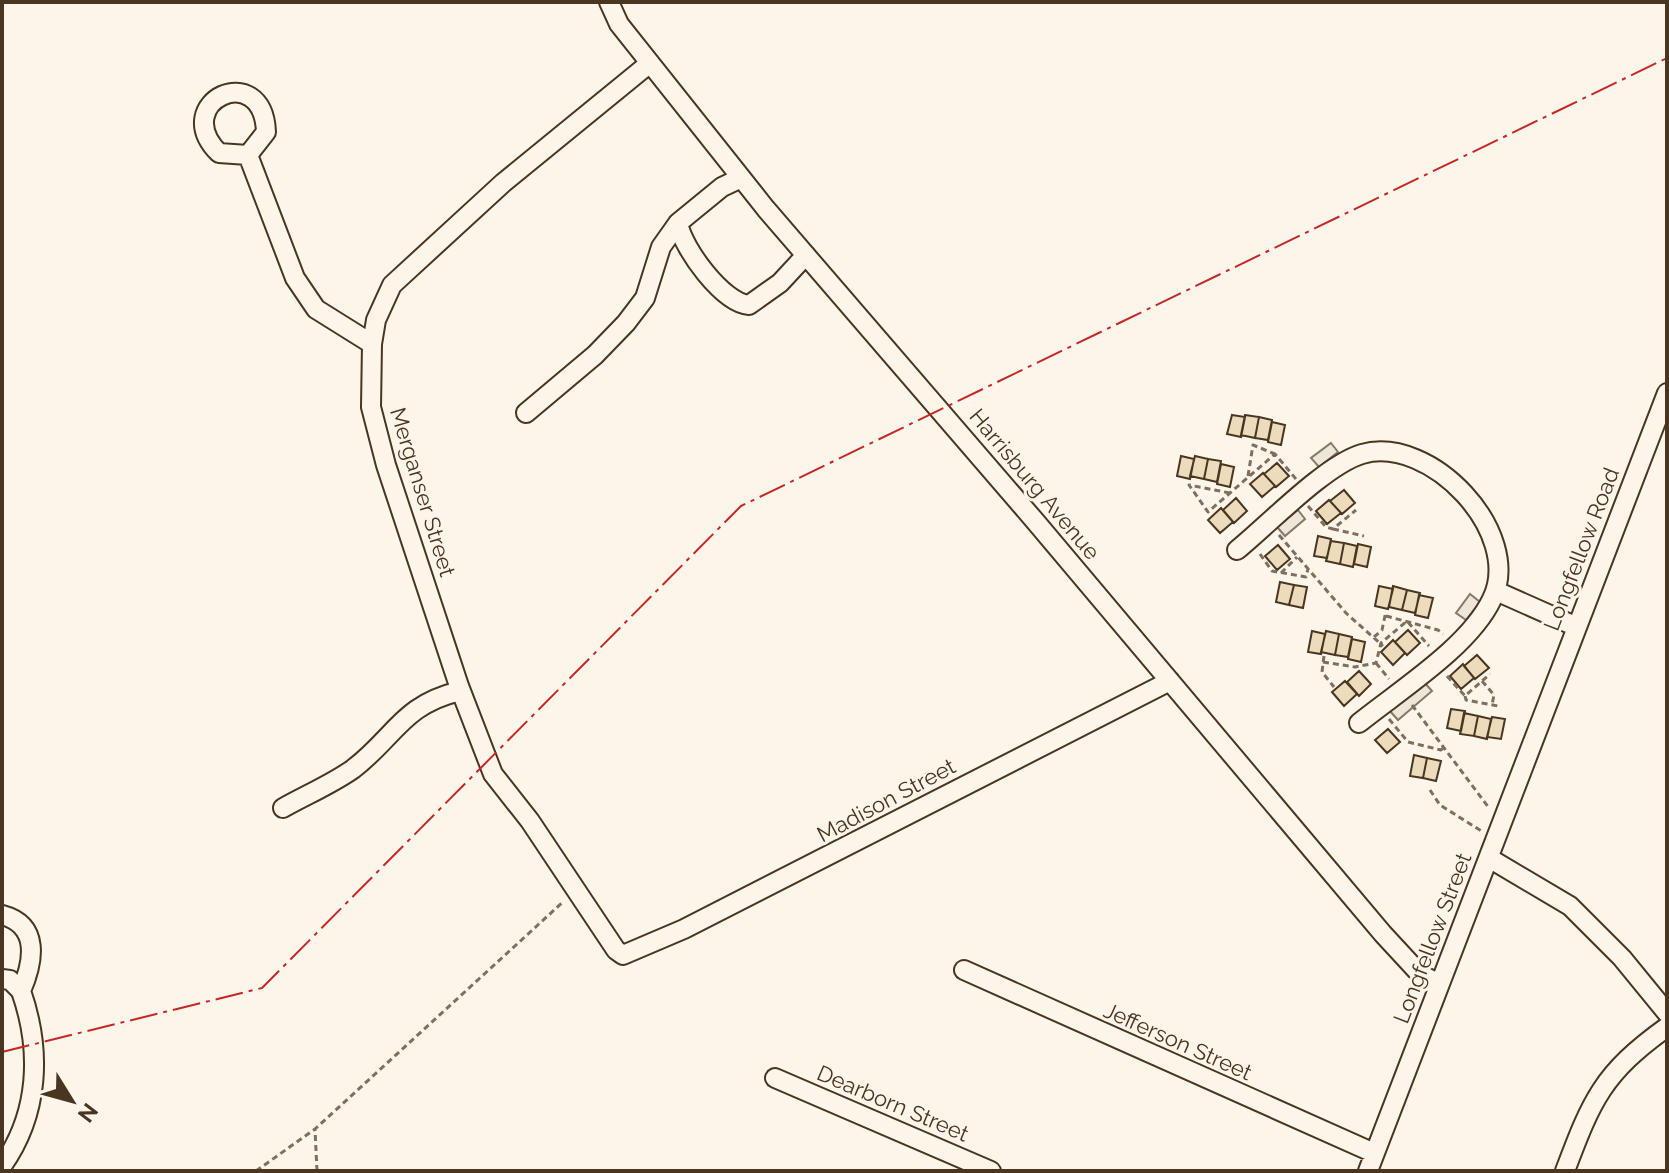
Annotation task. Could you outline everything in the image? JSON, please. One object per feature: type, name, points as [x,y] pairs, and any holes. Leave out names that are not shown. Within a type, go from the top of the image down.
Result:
[{"type":"street","name":"Harrisburg Avenue","points":[[609,2],[619,24],[806,255],[1383,934],[1420,974],[1439,984]]},
{"type":"street","name":"Merganser Street","points":[[623,955],[616,950],[493,774],[460,691],[378,436],[371,407],[372,344],[376,320],[392,285],[503,183],[650,63]]},
{"type":"street","points":[[248,155],[295,278],[316,309],[372,344]]},
{"type":"street","points":[[526,413],[585,364],[626,323],[645,298],[661,247],[678,223],[722,187],[741,178]]},
{"type":"street","points":[[678,223],[681,239],[727,298],[738,304],[749,305],[780,283],[806,255]]},
{"type":"street","name":"Longfellow Road","points":[[1540,722],[1667,393]]},
{"type":"street","points":[[1242,545],[1348,459],[1362,454],[1395,451],[1428,463],[1455,484],[1483,522],[1497,562],[1496,591],[1474,626],[1454,646],[1359,723]]},
{"type":"street","points":[[1496,591],[1577,627]]},
{"type":"street","name":"Madison Street","points":[[623,955],[636,952],[819,862],[1170,681]]},
{"type":"street","points":[[283,808],[353,769],[405,716],[434,697],[460,691]]},
{"type":"street","name":"Longfellow Street","points":[[1371,1162],[1540,722]]},
{"type":"street","points":[[1489,858],[1570,906],[1622,958],[1667,1013]]},
{"type":"street","points":[[2,915],[15,918],[28,931],[32,946],[29,973],[21,991]]},
{"type":"street","name":"Jefferson Street","points":[[964,970],[1371,1162]]},
{"type":"street","points":[[2,979],[10,980],[21,991],[34,1046],[35,1075],[23,1130],[2,1166]]},
{"type":"street","points":[[1565,1171],[1588,1110],[1609,1076],[1667,1027]]},
{"type":"street","name":"Dearborn Street","points":[[775,1078],[991,1171]]},
{"type":"path","points":[[1247,477],[1253,445],[1275,454],[1326,527],[1364,536]]},
{"type":"path","points":[[1230,493],[1189,485],[1208,512],[1230,493],[1247,477],[1275,454]]},
{"type":"path","points":[[1333,529],[1356,510]]},
{"type":"path","points":[[1268,524],[1346,613],[1382,645]]},
{"type":"path","points":[[1242,545],[1272,571],[1306,577],[1308,569]]},
{"type":"path","points":[[1281,573],[1297,557]]},
{"type":"path","points":[[1374,637],[1382,630],[1386,613],[1438,630],[1454,646]]},
{"type":"path","points":[[1376,663],[1382,645],[1407,621]]},
{"type":"path","points":[[1407,621],[1466,700],[1498,706]]},
{"type":"path","points":[[1324,656],[1322,672],[1334,687]]},
{"type":"path","points":[[1323,662],[1355,667],[1376,663]]},
{"type":"path","points":[[1376,663],[1492,812]]},
{"type":"path","points":[[1465,696],[1490,674]]},
{"type":"path","points":[[1482,681],[1494,695],[1492,705]]},
{"type":"path","points":[[1379,707],[1408,742],[1441,750],[1444,747]]},
{"type":"path","points":[[1430,790],[1440,805],[1484,832],[1488,822]]},
{"type":"path","points":[[256,1171],[315,1129],[576,890]]},
{"type":"path","points":[[315,1129],[317,1171]]},
{"type":"shaded area","points":[[1331,443],[1338,452],[1319,467],[1311,458]]},
{"type":"shaded area","points":[[1298,510],[1305,519],[1285,536],[1277,527]]},
{"type":"shaded area","points":[[1470,594],[1480,602],[1466,620],[1456,613]]},
{"type":"shaded area","points":[[1423,681],[1432,691],[1398,720],[1389,710]]},
{"type":"building","points":[[1232,415],[1245,417],[1241,437],[1227,434]]},
{"type":"building","points":[[1245,415],[1259,417],[1255,438],[1241,435]]},
{"type":"building","points":[[1259,417],[1272,420],[1268,440],[1255,438]]},
{"type":"building","points":[[1272,422],[1285,425],[1281,445],[1268,442]]},
{"type":"building","points":[[1181,456],[1194,459],[1190,479],[1177,476]]},
{"type":"building","points":[[1195,456],[1208,459],[1204,479],[1190,476]]},
{"type":"building","points":[[1208,459],[1221,461],[1217,482],[1204,479]]},
{"type":"building","points":[[1277,463],[1289,476],[1276,487],[1264,474]]},
{"type":"building","points":[[1221,464],[1234,467],[1230,487],[1217,484]]},
{"type":"building","points":[[1263,473],[1275,486],[1262,497],[1250,484]]},
{"type":"building","points":[[1344,490],[1355,503],[1342,514],[1330,501]]},
{"type":"building","points":[[1236,498],[1247,511],[1234,523],[1223,510]]},
{"type":"building","points":[[1329,500],[1341,513],[1327,524],[1316,511]]},
{"type":"building","points":[[1221,508],[1233,522],[1220,533],[1208,520]]},
{"type":"building","points":[[1318,536],[1331,539],[1327,558],[1314,556]]},
{"type":"building","points":[[1331,541],[1344,543],[1340,564],[1326,561]]},
{"type":"building","points":[[1344,543],[1357,546],[1353,567],[1340,564]]},
{"type":"building","points":[[1358,544],[1371,547],[1367,567],[1354,564]]},
{"type":"building","points":[[1278,545],[1290,559],[1277,570],[1265,556]]},
{"type":"building","points":[[1280,582],[1294,585],[1289,605],[1276,602]]},
{"type":"building","points":[[1294,585],[1307,587],[1303,608],[1289,605]]},
{"type":"building","points":[[1379,586],[1393,589],[1388,609],[1375,606]]},
{"type":"building","points":[[1393,586],[1407,590],[1402,610],[1389,607]]},
{"type":"building","points":[[1407,590],[1420,593],[1415,613],[1402,610]]},
{"type":"building","points":[[1419,595],[1433,598],[1428,618],[1415,615]]},
{"type":"building","points":[[1408,630],[1420,643],[1407,655],[1395,642]]},
{"type":"building","points":[[1312,631],[1325,634],[1321,654],[1308,652]]},
{"type":"building","points":[[1326,631],[1339,634],[1335,655],[1321,652]]},
{"type":"building","points":[[1339,634],[1352,637],[1348,657],[1335,655]]},
{"type":"building","points":[[1352,639],[1365,642],[1361,662],[1348,659]]},
{"type":"building","points":[[1393,640],[1405,653],[1393,665],[1381,652]]},
{"type":"building","points":[[1477,655],[1489,668],[1475,679],[1464,666]]},
{"type":"building","points":[[1463,664],[1474,678],[1461,689],[1450,676]]},
{"type":"building","points":[[1359,671],[1371,684],[1359,696],[1347,682]]},
{"type":"building","points":[[1345,681],[1357,694],[1344,706],[1332,692]]},
{"type":"building","points":[[1451,709],[1465,711],[1461,731],[1447,728]]},
{"type":"building","points":[[1464,713],[1478,716],[1474,736],[1460,734]]},
{"type":"building","points":[[1478,716],[1491,719],[1487,739],[1474,736]]},
{"type":"building","points":[[1492,717],[1505,719],[1501,739],[1487,737]]},
{"type":"building","points":[[1388,729],[1400,742],[1387,753],[1375,740]]},
{"type":"building","points":[[1414,755],[1427,758],[1423,778],[1410,776]]},
{"type":"building","points":[[1427,758],[1441,761],[1436,781],[1423,778]]},
{"type":"power","points":[[2,1052],[262,988],[741,506],[1667,58]]}]
